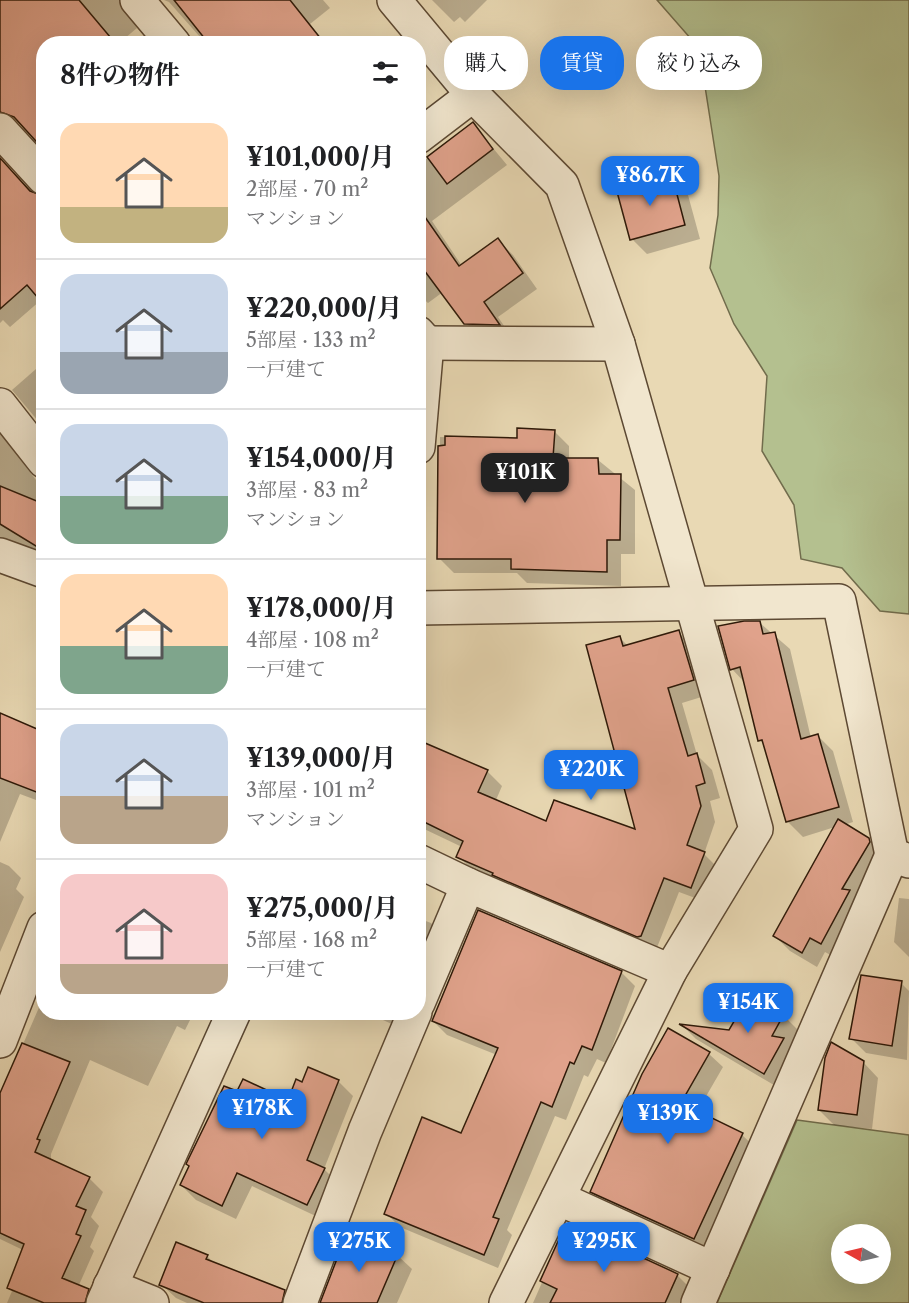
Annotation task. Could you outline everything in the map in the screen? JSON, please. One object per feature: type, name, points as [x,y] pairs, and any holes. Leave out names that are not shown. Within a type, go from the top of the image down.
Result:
[{"type":"street","points":[[137,0],[167,36]]},
{"type":"street","points":[[394,0],[424,36]]},
{"type":"street","points":[[426,38],[473,95],[562,184],[618,344],[756,829],[670,971],[506,1303]]},
{"type":"street","points":[[426,131],[473,95]]},
{"type":"street","points":[[0,129],[36,169]]},
{"type":"street","points":[[426,338],[618,344]]},
{"type":"street","points":[[0,405],[36,451]]},
{"type":"street","points":[[1,557],[36,568]]},
{"type":"street","points":[[426,608],[839,601],[900,858],[698,1303]]},
{"type":"street","points":[[426,865],[670,971]]},
{"type":"street","points":[[426,984],[468,885]]},
{"type":"street","points":[[0,1041],[36,949]]},
{"type":"street","points":[[152,1303],[107,1295],[230,1020]]},
{"type":"street","points":[[300,1303],[365,1131],[411,1020]]},
{"type":"street","points":[[558,1198],[713,1269]]},
{"type":"green space","points":[[657,0],[909,0],[909,614],[880,611],[842,568],[801,559],[794,505],[762,451],[767,376],[734,324],[710,268],[718,215],[719,176],[706,90],[762,90],[762,36],[688,36]]},
{"type":"green space","points":[[797,1120],[909,1135],[909,1303],[717,1303]]},
{"type":"building","points":[[0,0],[79,0],[109,36],[36,36],[36,141],[14,117],[0,112]]},
{"type":"building","points":[[174,0],[290,0],[319,36],[203,36]]},
{"type":"building","points":[[473,122],[493,149],[447,184],[427,157]]},
{"type":"building","points":[[0,158],[30,191],[36,193],[36,296],[27,285],[0,309]]},
{"type":"building","points":[[655,177],[657,183],[673,179],[685,225],[630,240],[616,188]]},
{"type":"building","points":[[426,219],[459,266],[498,238],[523,273],[484,302],[500,325],[464,324],[426,273]]},
{"type":"building","points":[[517,428],[555,430],[553,458],[598,458],[599,474],[621,474],[620,540],[607,540],[607,572],[511,569],[511,559],[437,559],[438,446],[445,445],[445,436],[517,438]]},
{"type":"building","points":[[0,486],[36,501],[36,546],[0,524]]},
{"type":"building","points":[[744,621],[760,621],[763,634],[775,632],[801,739],[818,734],[839,807],[786,822],[762,740],[758,741],[740,667],[730,670],[718,626]]},
{"type":"building","points":[[679,630],[694,680],[668,688],[688,756],[697,753],[705,783],[696,786],[701,806],[687,845],[705,852],[691,888],[664,878],[641,936],[637,937],[492,875],[493,873],[456,857],[463,841],[426,823],[426,743],[488,770],[478,792],[546,821],[554,800],[635,829],[586,645],[620,636],[623,646]]},
{"type":"building","points":[[0,713],[36,729],[36,792],[0,778]]},
{"type":"building","points":[[838,819],[869,838],[870,842],[842,889],[850,890],[821,944],[810,938],[802,953],[773,936]]},
{"type":"building","points":[[478,910],[622,971],[592,1050],[582,1046],[574,1064],[570,1062],[552,1107],[541,1102],[493,1217],[499,1219],[484,1255],[384,1214],[422,1117],[461,1133],[498,1048],[432,1021]]},
{"type":"building","points":[[861,975],[902,981],[892,1046],[849,1039]]},
{"type":"building","points":[[750,994],[784,1014],[772,1036],[784,1038],[764,1074],[679,1024],[729,1030]]},
{"type":"building","points":[[668,1028],[710,1052],[681,1103],[743,1133],[694,1239],[590,1192],[642,1074]]},
{"type":"building","points":[[831,1042],[864,1061],[857,1115],[818,1110],[825,1058]]},
{"type":"building","points":[[22,1043],[70,1062],[37,1139],[40,1140],[35,1152],[90,1177],[76,1206],[86,1210],[76,1234],[81,1236],[62,1278],[89,1289],[85,1303],[44,1303],[7,1288],[24,1244],[0,1233],[0,1093]]},
{"type":"building","points":[[308,1067],[339,1080],[307,1160],[325,1168],[307,1205],[237,1173],[222,1206],[180,1185],[189,1166],[186,1164],[224,1086],[237,1091],[243,1079],[288,1100],[296,1079],[302,1082]]},
{"type":"building","points":[[574,1226],[678,1274],[665,1303],[550,1303],[557,1289],[540,1281],[560,1237],[567,1240]]},
{"type":"building","points":[[345,1238],[359,1244],[362,1238],[398,1254],[377,1303],[320,1303]]},
{"type":"building","points":[[176,1242],[208,1255],[206,1259],[285,1290],[282,1303],[204,1303],[159,1285]]}]
